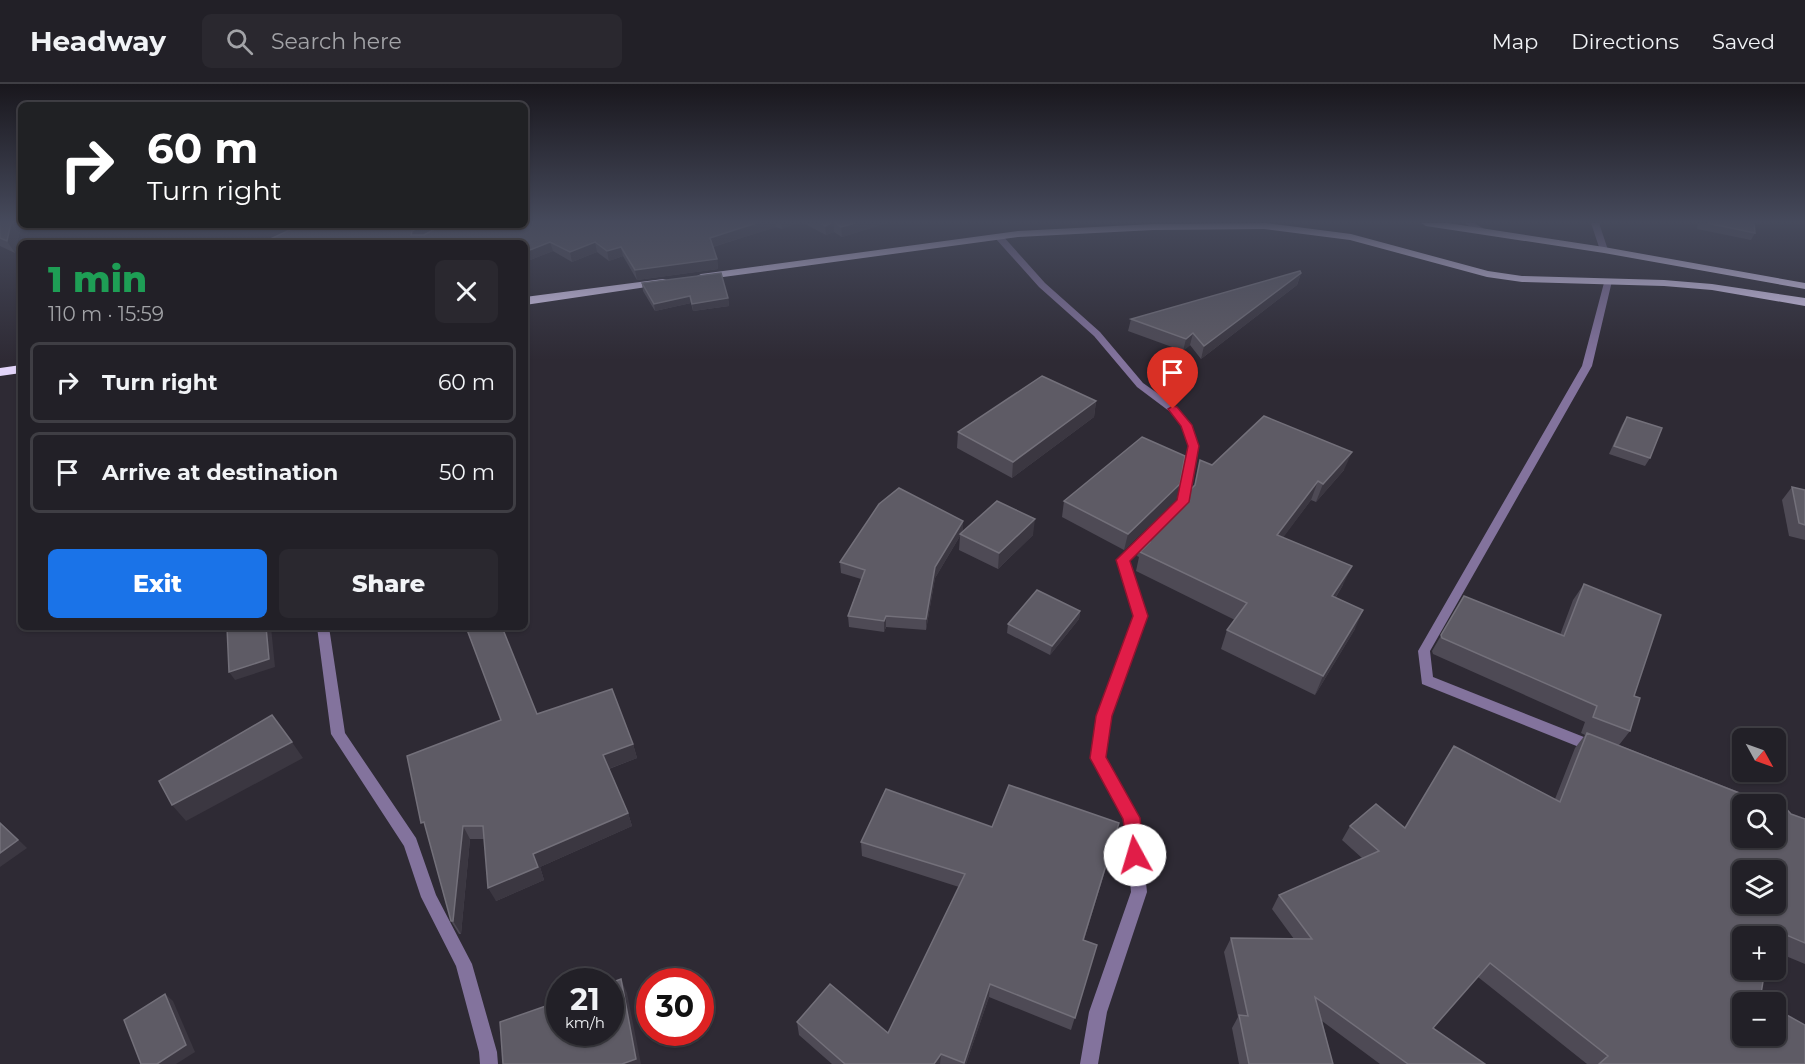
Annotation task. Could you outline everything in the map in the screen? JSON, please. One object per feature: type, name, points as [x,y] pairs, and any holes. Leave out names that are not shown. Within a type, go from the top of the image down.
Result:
[{"type":"highway","points":[[528,301],[762,269]]},
{"type":"highway","points":[[1470,269],[1510,278],[1608,281],[1712,288],[1805,302]]},
{"type":"highway","points":[[1709,269],[1805,286]]},
{"type":"highway","points":[[0,372],[18,369]]},
{"type":"street","points":[[1027,269],[1042,285],[1097,334],[1140,385],[1173,409],[1187,425],[1194,446],[1183,502],[1123,560],[1141,616],[1104,716],[1098,758],[1131,818],[1139,892],[1098,1012],[1089,1064]]},
{"type":"street","points":[[1601,749],[1427,680],[1424,651],[1587,366],[1608,281]]},
{"type":"street","points":[[323,630],[338,734],[411,843],[429,897],[464,964],[488,1052],[489,1064]]},
{"type":"building","points":[[1300,271],[1301,273],[1204,346],[1193,333],[1186,339],[1131,319]]},
{"type":"building","points":[[721,273],[728,298],[692,304],[690,296],[654,304],[642,283]]},
{"type":"building","points":[[1042,376],[1096,401],[1013,462],[958,432]]},
{"type":"building","points":[[1264,416],[1352,452],[1323,484],[1318,481],[1277,535],[1352,566],[1332,596],[1363,610],[1323,676],[1227,630],[1247,603],[1140,552],[1150,542],[1141,537],[1195,485],[1200,460],[1212,465]]},
{"type":"building","points":[[1627,417],[1662,428],[1650,458],[1614,446]]},
{"type":"building","points":[[1142,437],[1185,456],[1180,484],[1128,534],[1064,501]]},
{"type":"building","points":[[1792,487],[1805,490],[1805,525],[1799,523]]},
{"type":"building","points":[[899,488],[963,521],[935,567],[926,619],[886,616],[884,621],[848,616],[865,570],[840,562],[879,504]]},
{"type":"building","points":[[997,501],[1035,519],[999,553],[960,534]]},
{"type":"building","points":[[1584,584],[1661,615],[1634,696],[1640,698],[1630,731],[1593,717],[1597,706],[1442,638],[1441,635],[1464,596],[1564,636]]},
{"type":"building","points":[[1037,590],[1080,611],[1052,646],[1008,624]]},
{"type":"building","points":[[227,630],[266,630],[269,659],[229,672]]},
{"type":"building","points":[[467,630],[503,630],[537,714],[612,689],[633,744],[603,755],[628,813],[533,854],[538,867],[488,888],[483,826],[463,826],[453,921],[451,921],[424,822],[421,823],[407,756],[501,720]]},
{"type":"building","points":[[272,715],[292,742],[172,805],[159,781]]},
{"type":"building","points":[[1587,733],[1742,794],[1732,794],[1732,848],[1786,848],[1786,808],[1791,814],[1805,819],[1805,943],[1786,935],[1786,926],[1732,926],[1732,980],[1763,980],[1761,992],[1732,992],[1732,1046],[1786,1046],[1786,1015],[1805,1025],[1805,1064],[1599,1064],[1608,1056],[1490,963],[1433,1028],[1485,1064],[1408,1064],[1315,997],[1333,1064],[1249,1064],[1239,1015],[1248,1016],[1231,938],[1312,939],[1279,895],[1379,851],[1350,826],[1376,804],[1405,828],[1454,746],[1560,802]]},
{"type":"building","points":[[1009,785],[1119,823],[1083,940],[1097,945],[1075,1018],[990,984],[964,1063],[941,1054],[934,1064],[845,1064],[797,1022],[830,984],[888,1033],[965,874],[861,842],[886,789],[992,827]]},
{"type":"building","points":[[0,823],[18,840],[0,853]]},
{"type":"building","points":[[165,994],[186,1045],[157,1064],[141,1064],[124,1020]]},
{"type":"building","points":[[624,995],[636,1059],[622,1064],[503,1064],[500,1022],[546,1006],[546,1046],[624,1046]]},
{"type":"route","points":[[1135,855],[1131,818],[1098,758],[1104,716],[1141,616],[1123,560],[1183,502],[1194,446],[1187,425],[1173,409]]}]
